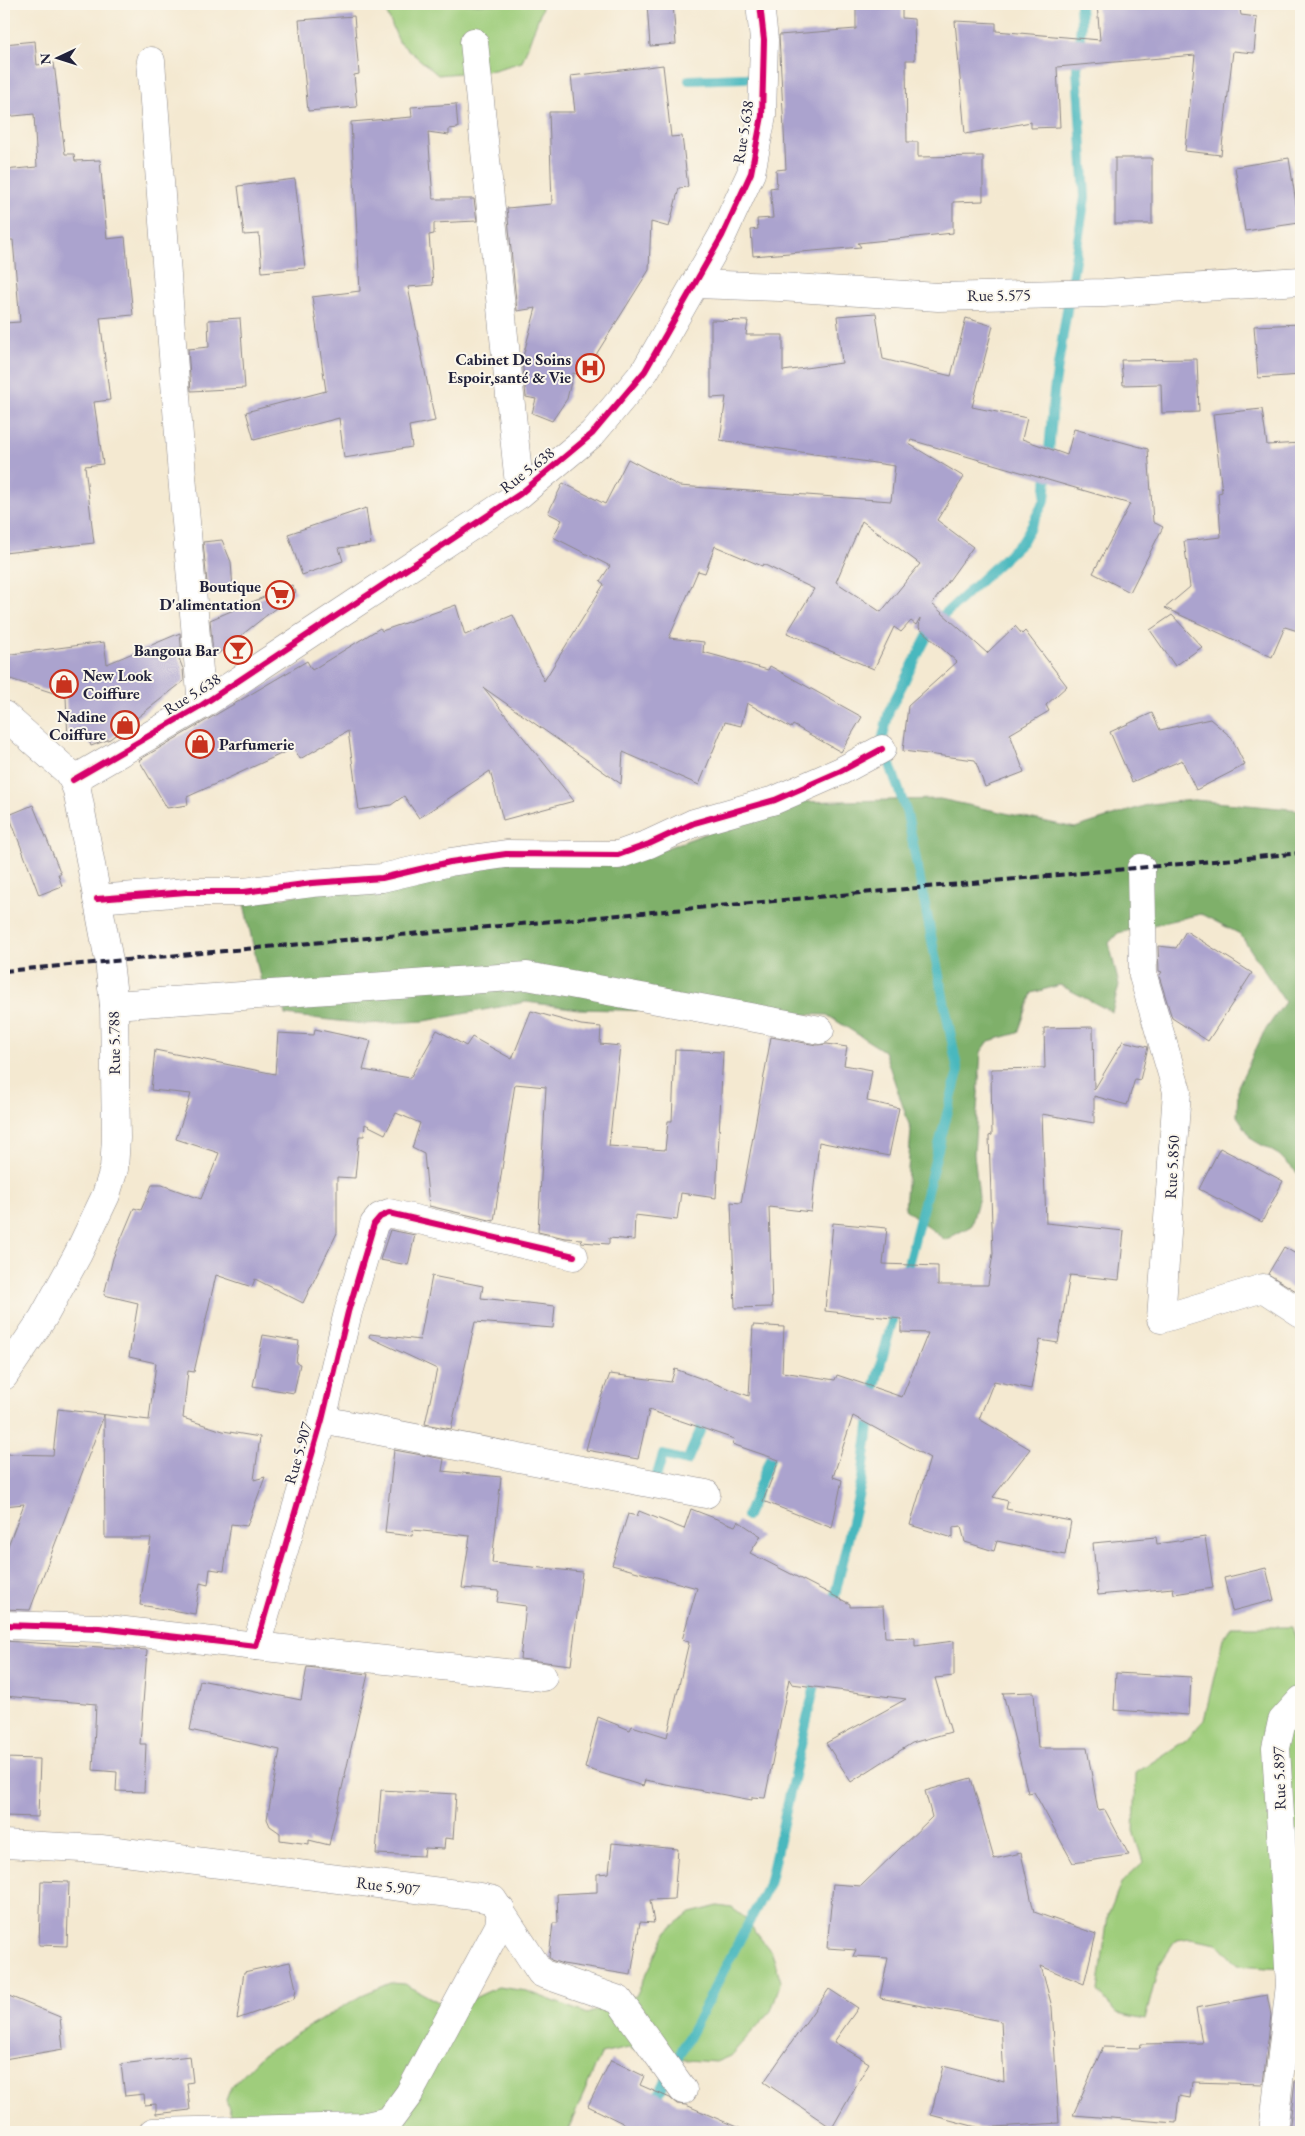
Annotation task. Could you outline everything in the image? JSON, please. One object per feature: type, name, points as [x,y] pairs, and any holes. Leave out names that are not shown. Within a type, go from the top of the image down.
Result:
[{"type":"street","name":"Rue 5.638","points":[[73,780],[202,705],[520,494],[592,434],[644,371],[696,284],[722,236],[751,173],[762,116],[764,40],[760,4]]},
{"type":"street","points":[[474,42],[520,494]]},
{"type":"street","points":[[151,61],[182,476],[202,705]]},
{"type":"street","name":"Rue 5.575","points":[[696,284],[780,287],[938,297],[1104,293],[1301,281]]},
{"type":"street","name":"Rue 5.788","points":[[4,715],[52,756],[73,780],[77,790],[109,961],[114,1005],[116,1138],[114,1169],[106,1195],[78,1254],[43,1318],[4,1376]]},
{"type":"street","points":[[97,899],[186,892],[244,892],[312,883],[382,878],[450,862],[506,854],[618,855],[649,844],[694,823],[775,800],[841,771],[882,749]]},
{"type":"street","name":"Rue 5.850","points":[[1141,868],[1143,976],[1176,1091],[1161,1319],[1263,1288],[1301,1313]]},
{"type":"street","points":[[114,1005],[528,976],[820,1030]]},
{"type":"street","name":"Rue 5.907","points":[[256,1646],[322,1420],[348,1312],[374,1224],[380,1217],[389,1212],[574,1256]]},
{"type":"street","points":[[322,1420],[706,1494]]},
{"type":"street","points":[[4,1625],[99,1628],[543,1677]]},
{"type":"street","name":"Rue 5.897","points":[[1273,2132],[1290,1985],[1276,1748],[1282,1721],[1301,1700]]},
{"type":"street","name":"Rue 5.907","points":[[4,1844],[101,1849],[493,1900],[541,1973],[619,2000],[684,2090]]},
{"type":"street","points":[[153,2132],[362,2127],[389,2121],[409,2094],[500,1926],[501,1910]]},
{"type":"green space","points":[[383,4],[541,4],[542,8],[522,62],[494,70],[438,75],[399,42]]},
{"type":"green space","points":[[940,799],[1075,828],[1150,804],[1194,800],[1301,810],[1301,1180],[1300,1176],[1279,1155],[1253,1140],[1237,1116],[1238,1086],[1264,1032],[1285,1002],[1240,934],[1201,914],[1118,933],[1109,943],[1119,985],[1112,1012],[1060,985],[1032,993],[1018,1033],[989,1041],[981,1052],[974,1154],[979,1197],[971,1226],[945,1240],[905,1209],[911,1130],[884,1051],[827,1015],[578,1009],[526,1002],[425,1021],[365,1024],[285,1015],[278,981],[261,982],[244,904],[479,864],[658,851],[792,802]]},
{"type":"green space","points":[[1232,1627],[1292,1627],[1301,1656],[1301,1959],[1281,1968],[1238,1965],[1218,1943],[1190,1938],[1176,1940],[1159,1965],[1145,2020],[1117,2014],[1098,1992],[1108,1915],[1122,1882],[1143,1862],[1134,1834],[1136,1773],[1186,1740],[1204,1720],[1223,1638]]},
{"type":"green space","points":[[718,1906],[732,1908],[744,1917],[772,1953],[781,1981],[771,2011],[730,2056],[716,2062],[657,2058],[629,2048],[601,2054],[567,2132],[251,2132],[235,2126],[226,2100],[231,2087],[262,2055],[364,1994],[391,1983],[405,1984],[444,2005],[459,2005],[498,1987],[527,1991],[587,2014],[636,1996],[667,1931],[690,1913]]},
{"type":"building","points":[[647,4],[673,4],[676,44],[650,46]]},
{"type":"building","points":[[856,4],[902,4],[902,18],[914,19],[915,60],[906,60],[907,142],[918,142],[918,157],[983,156],[983,201],[953,202],[953,233],[858,243],[861,247],[753,256],[751,230],[758,229],[757,219],[773,218],[770,188],[777,187],[776,170],[786,169],[779,35],[856,29]]},
{"type":"building","points":[[1097,4],[1239,4],[1241,15],[1257,17],[1254,53],[1233,51],[1221,155],[1185,151],[1195,55],[1057,67],[1060,127],[1031,128],[1031,122],[965,134],[955,21],[996,23],[996,31],[1100,40]]},
{"type":"building","points":[[354,16],[359,74],[354,75],[357,107],[308,111],[299,20]]},
{"type":"building","points":[[35,41],[37,65],[54,63],[65,154],[74,154],[75,161],[100,160],[107,239],[125,237],[133,315],[100,318],[110,400],[94,402],[103,464],[85,466],[94,543],[4,553],[4,323],[20,322],[13,240],[7,240],[4,170],[37,167],[34,114],[4,117],[4,44]]},
{"type":"building","points":[[663,65],[671,137],[682,136],[688,187],[679,188],[669,227],[651,222],[649,270],[597,353],[591,377],[573,373],[567,399],[552,421],[532,413],[536,399],[526,397],[522,360],[536,308],[517,311],[507,208],[552,204],[549,112],[575,112],[571,76]]},
{"type":"building","points":[[456,104],[458,128],[449,129],[449,135],[428,132],[433,199],[474,199],[477,221],[434,223],[434,234],[429,235],[433,285],[408,287],[435,421],[409,426],[412,447],[344,458],[339,418],[254,440],[246,412],[326,391],[312,297],[360,291],[351,122],[412,117],[411,107]]},
{"type":"building","points":[[1115,158],[1152,158],[1152,224],[1115,224]]},
{"type":"building","points":[[1289,158],[1299,223],[1245,231],[1235,167]]},
{"type":"building","points":[[295,179],[305,268],[262,272],[259,234],[244,235],[238,186]]},
{"type":"building","points":[[876,313],[883,359],[951,376],[966,318],[993,326],[972,407],[1027,418],[1022,439],[1067,455],[1074,429],[1148,449],[1153,522],[1163,527],[1130,592],[1093,573],[1130,504],[911,440],[909,444],[964,477],[937,520],[973,547],[932,604],[987,653],[1015,626],[1022,634],[1025,631],[1067,686],[1046,705],[1049,711],[1010,734],[1024,772],[985,787],[975,760],[903,751],[908,706],[957,662],[919,628],[920,618],[916,625],[911,621],[901,632],[894,627],[874,669],[787,633],[814,589],[763,564],[762,566],[715,546],[705,573],[698,571],[669,638],[704,642],[703,652],[768,670],[770,666],[862,717],[841,752],[793,725],[791,728],[747,703],[741,726],[725,722],[699,785],[623,752],[621,784],[484,688],[574,801],[503,820],[490,771],[419,818],[404,796],[391,805],[359,810],[348,731],[300,759],[294,748],[187,797],[188,805],[167,808],[139,760],[307,661],[312,670],[380,628],[382,631],[456,605],[465,635],[513,615],[544,681],[604,584],[600,581],[610,566],[553,537],[562,520],[548,513],[563,483],[605,504],[628,459],[679,486],[891,501],[895,466],[720,440],[726,397],[711,398],[711,320],[748,321],[746,335],[783,335],[783,371],[842,363],[837,316]],"holes":[[[862,521],[920,564],[881,612],[836,582]]]},
{"type":"building","points":[[240,318],[245,388],[191,391],[188,349],[209,347],[208,320]]},
{"type":"building","points":[[1301,324],[1301,375],[1258,378],[1254,326]]},
{"type":"building","points":[[1197,359],[1199,412],[1162,413],[1161,384],[1123,385],[1121,360]]},
{"type":"building","points":[[1262,409],[1267,445],[1301,443],[1301,632],[1285,627],[1272,657],[1165,608],[1190,587],[1184,541],[1221,537],[1218,493],[1222,492],[1213,414]]},
{"type":"building","points":[[366,508],[371,544],[339,548],[343,561],[302,575],[288,534]]},
{"type":"building","points":[[222,540],[231,562],[233,589],[208,593],[203,542]]},
{"type":"building","points":[[292,585],[296,592],[219,653],[213,654],[210,620]]},
{"type":"building","points":[[1172,615],[1202,647],[1175,666],[1150,630]]},
{"type":"building","points":[[180,633],[182,656],[178,656],[183,669],[184,681],[110,739],[91,746],[88,738],[68,739],[66,697],[4,677],[4,655],[104,642],[107,664]]},
{"type":"building","points":[[1152,713],[1160,730],[1210,719],[1231,737],[1245,765],[1196,790],[1182,760],[1132,782],[1110,732]]},
{"type":"building","points":[[33,805],[61,874],[58,874],[62,886],[39,895],[9,815]]},
{"type":"building","points":[[1186,931],[1252,973],[1208,1041],[1172,1018],[1159,976],[1162,972],[1159,971],[1158,946],[1176,948]]},
{"type":"building","points":[[531,1011],[581,1025],[601,1027],[600,1044],[620,1046],[609,1146],[665,1150],[668,1121],[672,1121],[675,1050],[723,1052],[716,1198],[681,1193],[677,1220],[635,1215],[634,1240],[609,1238],[609,1244],[581,1242],[582,1239],[565,1238],[538,1232],[546,1087],[515,1084],[494,1221],[429,1206],[424,1154],[412,1148],[420,1123],[396,1113],[385,1134],[365,1124],[364,1136],[359,1136],[355,1178],[337,1177],[337,1233],[303,1303],[255,1279],[252,1287],[216,1275],[194,1372],[188,1371],[183,1418],[223,1431],[260,1437],[254,1480],[265,1477],[247,1526],[231,1524],[224,1571],[210,1569],[208,1585],[200,1583],[195,1614],[140,1605],[151,1538],[105,1538],[104,1415],[30,1610],[4,1609],[4,1556],[24,1504],[4,1506],[4,1454],[53,1455],[58,1409],[149,1420],[156,1363],[129,1357],[138,1303],[104,1295],[113,1258],[134,1208],[141,1210],[152,1185],[162,1185],[201,1199],[219,1153],[176,1139],[191,1094],[151,1090],[155,1050],[275,1074],[278,1033],[314,1035],[315,1029],[371,1041],[363,1070],[410,1078],[437,1030],[466,1046],[472,1037],[512,1059]]},
{"type":"building","points":[[1093,1027],[1094,1090],[1123,1041],[1148,1047],[1140,1080],[1135,1079],[1127,1105],[1094,1096],[1094,1123],[1042,1114],[1046,1223],[1124,1231],[1119,1280],[1070,1275],[1058,1343],[1040,1340],[1031,1389],[994,1381],[979,1419],[1030,1449],[993,1497],[1008,1501],[1006,1509],[1071,1521],[1065,1555],[997,1541],[994,1551],[965,1542],[961,1526],[953,1527],[953,1538],[910,1525],[930,1458],[853,1416],[833,1477],[842,1480],[832,1528],[763,1501],[779,1460],[732,1444],[734,1439],[649,1410],[638,1459],[586,1450],[597,1408],[610,1374],[671,1382],[675,1369],[749,1396],[753,1325],[784,1327],[782,1372],[835,1380],[837,1375],[902,1397],[928,1333],[901,1332],[901,1319],[825,1311],[833,1223],[887,1228],[883,1264],[938,1266],[938,1285],[988,1285],[993,1254],[989,1136],[992,1135],[991,1069],[1045,1068],[1044,1028]]},
{"type":"building","points":[[771,1037],[817,1045],[827,1044],[847,1047],[844,1065],[872,1070],[867,1101],[899,1108],[889,1156],[819,1142],[811,1212],[769,1207],[772,1307],[735,1308],[731,1202],[741,1203]]},
{"type":"building","points":[[1220,1148],[1283,1181],[1262,1222],[1199,1189]]},
{"type":"building","points":[[390,1230],[415,1235],[408,1265],[380,1260]]},
{"type":"building","points":[[1284,1247],[1301,1257],[1301,1294],[1268,1274]]},
{"type":"building","points":[[432,1276],[483,1286],[481,1298],[555,1306],[553,1328],[475,1322],[451,1429],[425,1424],[437,1369],[369,1337],[370,1334],[420,1340]]},
{"type":"building","points":[[263,1335],[299,1341],[296,1363],[300,1364],[294,1393],[253,1386]]},
{"type":"building","points":[[394,1450],[444,1459],[442,1471],[501,1477],[492,1563],[582,1572],[571,1665],[520,1659],[526,1606],[497,1602],[499,1591],[462,1588],[470,1536],[413,1530],[412,1536],[385,1533]]},
{"type":"building","points":[[691,1509],[735,1526],[738,1521],[761,1536],[750,1553],[850,1604],[850,1607],[883,1606],[885,1637],[915,1638],[915,1646],[954,1641],[954,1676],[935,1678],[951,1732],[912,1743],[851,1782],[826,1743],[906,1699],[792,1684],[789,1679],[765,1798],[752,1797],[752,1800],[645,1780],[643,1786],[585,1768],[598,1717],[630,1730],[632,1726],[667,1737],[689,1642],[682,1640],[697,1588],[612,1565],[628,1514],[637,1516],[639,1511],[684,1529]]},
{"type":"building","points":[[1156,1537],[1157,1544],[1205,1537],[1213,1588],[1174,1594],[1173,1588],[1098,1595],[1093,1543]]},
{"type":"building","points":[[1266,1568],[1274,1600],[1232,1611],[1224,1578]]},
{"type":"building","points":[[4,1641],[147,1650],[140,1744],[146,1744],[144,1792],[116,1791],[117,1772],[93,1770],[96,1704],[4,1696]]},
{"type":"building","points":[[307,1667],[368,1674],[329,1845],[309,1840],[309,1844],[280,1840],[280,1833],[270,1826],[267,1819],[280,1750],[190,1730],[200,1680],[301,1700]]},
{"type":"building","points":[[1116,1673],[1191,1677],[1189,1715],[1114,1710]]},
{"type":"building","points":[[1034,1692],[1038,1748],[1087,1748],[1098,1811],[1105,1810],[1129,1855],[1073,1863],[1034,1792],[1028,1793],[1003,1693]]},
{"type":"building","points":[[4,1758],[40,1759],[38,1817],[4,1816]]},
{"type":"building","points":[[971,1778],[994,1859],[1021,1853],[1034,1912],[1096,1934],[1084,1984],[1041,1966],[1052,2007],[1059,2123],[980,2128],[931,2115],[943,2066],[1004,2082],[1001,2021],[880,1998],[888,1958],[853,1956],[856,1950],[827,1948],[833,1884],[861,1886],[932,1817],[925,1791]]},
{"type":"building","points":[[381,1790],[456,1794],[453,1839],[445,1838],[444,1849],[425,1848],[424,1856],[376,1854]]},
{"type":"building","points":[[612,1843],[678,1849],[674,1899],[650,1900],[654,1923],[640,1922],[631,1975],[563,1964],[551,1960],[549,1957],[553,1923],[558,1923],[557,1894],[597,1892],[597,1874],[609,1873]]},
{"type":"building","points":[[41,1881],[69,1882],[67,1946],[39,1945]]},
{"type":"building","points":[[290,1962],[296,1989],[294,1999],[237,2019],[244,1972]]},
{"type":"building","points":[[829,1989],[858,2008],[834,2042],[869,2063],[832,2128],[764,2082]]},
{"type":"building","points":[[4,1994],[60,2017],[63,2049],[4,2059]]},
{"type":"building","points":[[1267,1995],[1271,2015],[1263,2084],[1192,2082],[1190,2098],[1179,2096],[1176,2123],[1073,2115],[1103,2047],[1140,2048],[1141,2044],[1202,2043],[1196,2008]]},
{"type":"building","points":[[190,2056],[193,2082],[187,2083],[190,2110],[156,2114],[156,2104],[145,2105],[144,2094],[125,2096],[121,2064]]},
{"type":"building","points":[[611,2060],[644,2076],[640,2085],[670,2098],[677,2104],[686,2105],[748,2132],[641,2132],[588,2106]]},
{"type":"building","points":[[1301,2080],[1301,2132],[1289,2132],[1295,2081]]},
{"type":"waterway","points":[[905,1276],[958,1072],[907,814],[882,741],[889,711],[933,625],[1023,541],[1045,500],[1054,391],[1085,197],[1077,69],[1081,24],[1080,4]]},
{"type":"waterway","points":[[689,80],[745,78]]},
{"type":"waterway","points":[[832,1608],[862,1479],[874,1389],[896,1307]]},
{"type":"waterway","points":[[654,1484],[663,1455],[687,1461],[706,1417]]},
{"type":"waterway","points":[[747,1516],[775,1446]]},
{"type":"waterway","points":[[653,2105],[769,1884],[817,1676]]},
{"type":"railway","points":[[4,971],[1301,853]]},
{"type":"cycle path","points":[[73,780],[202,705],[520,494],[592,434],[645,371],[722,236],[751,173],[762,116],[764,40],[760,4]]},
{"type":"cycle path","points":[[97,899],[186,892],[244,892],[312,883],[382,878],[450,862],[506,854],[618,855],[649,844],[694,823],[775,800],[841,771],[882,749]]},
{"type":"cycle path","points":[[4,1625],[99,1628],[256,1646],[322,1420],[348,1312],[374,1224],[380,1217],[389,1213],[574,1256]]},
{"type":"place","name":"Cabinet De Soins Espoir,santé & Vie","points":[[590,368]]},
{"type":"place","name":"Boutique D'alimentation","points":[[280,595]]},
{"type":"place","name":"Bangoua Bar","points":[[238,650]]},
{"type":"place","name":"New Look Coiffure","points":[[64,684]]},
{"type":"place","name":"Nadine Coiffure","points":[[125,725]]},
{"type":"place","name":"Parfumerie","points":[[200,744]]}]
